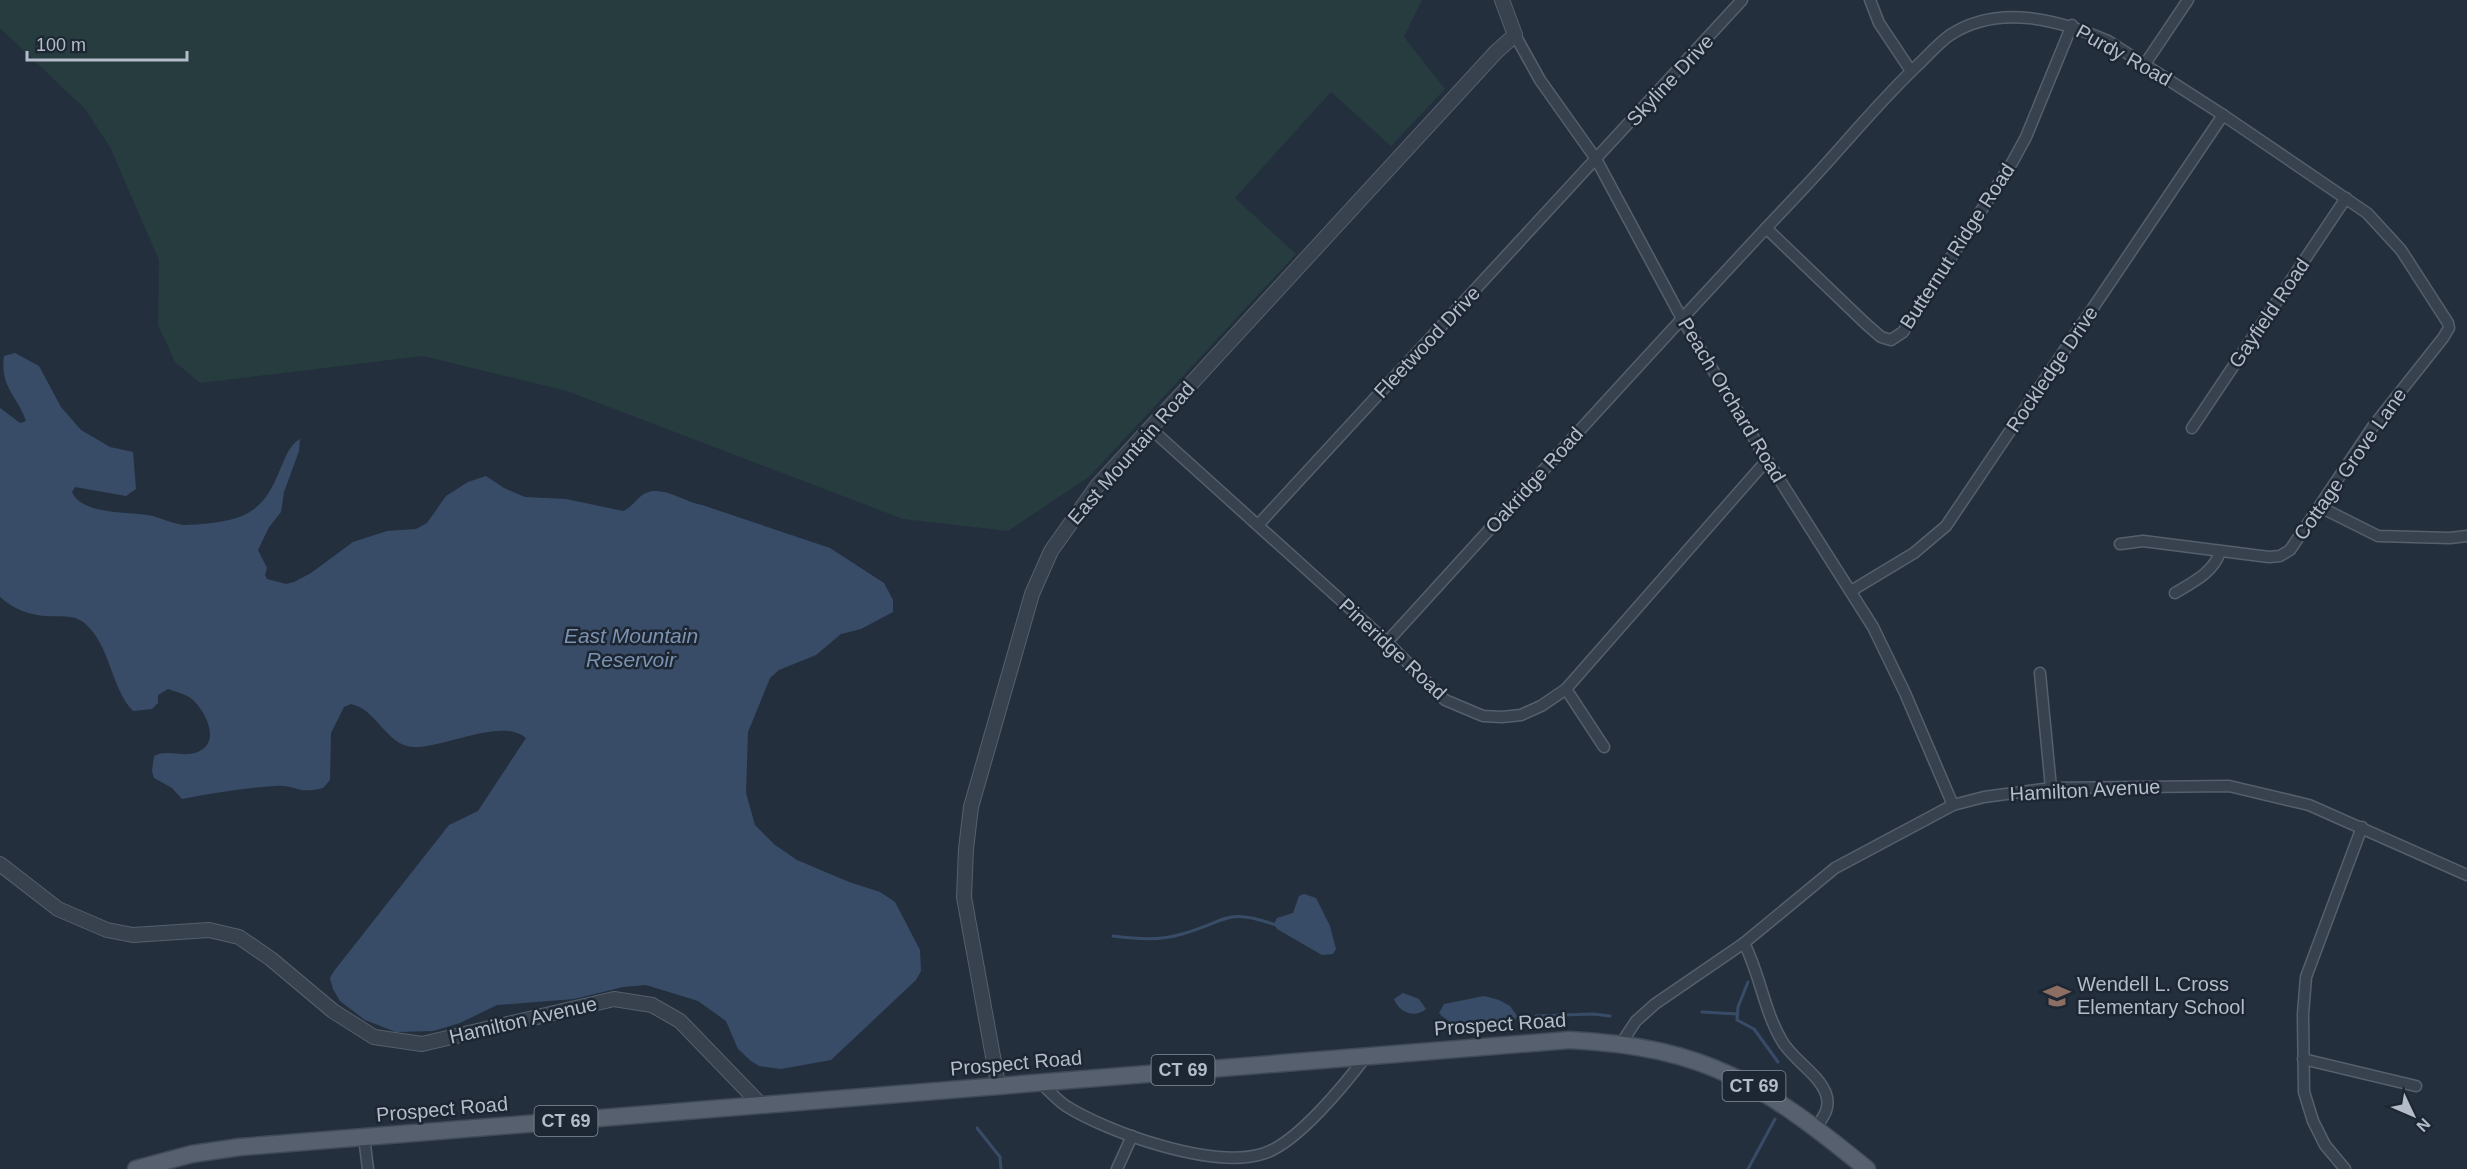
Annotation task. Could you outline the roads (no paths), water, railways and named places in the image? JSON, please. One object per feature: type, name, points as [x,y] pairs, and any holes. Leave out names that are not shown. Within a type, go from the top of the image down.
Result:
[{"type":"main road","name":"Prospect Road","points":[[136,1169],[192,1154],[230,1148],[998,1084],[1570,1040],[1622,1042],[1661,1050],[1722,1069],[1778,1100],[1867,1169]]},
{"type":"street","name":"Peach Orchard Road","points":[[1502,0],[1515,35],[1540,80],[1596,159],[1682,317],[1767,460],[1851,591],[1892,664],[1953,805]]},
{"type":"street","name":"Skyline Drive","points":[[1596,159],[1742,0]]},
{"type":"street","points":[[1870,0],[1879,23],[1911,71]]},
{"type":"street","points":[[2145,64],[2188,0]]},
{"type":"street","name":"Purdy Road","points":[[1682,317],[1911,71],[1950,35],[1981,22],[2012,17],[2042,18],[2072,25],[2108,41],[2346,198],[2378,222],[2394,240],[2445,318],[2449,328]]},
{"type":"street","name":"Butternut Ridge Road","points":[[1766,228],[1881,337],[1891,340],[1903,332],[2017,153],[2072,25]]},
{"type":"street","name":"East Mountain Road","points":[[998,1084],[964,897],[971,807],[1032,594],[1051,551],[1097,486],[1496,52],[1515,35]]},
{"type":"street","name":"Rockledge Drive","points":[[1851,591],[1914,553],[1946,526],[2223,115]]},
{"type":"street","name":"Fleetwood Drive","points":[[1258,525],[1596,159]]},
{"type":"street","name":"Gayfield Road","points":[[2192,428],[2346,198]]},
{"type":"street","name":"Oakridge Road","points":[[1387,642],[1682,317]]},
{"type":"street","name":"Cottage Grove Lane","points":[[2120,544],[2143,541],[2220,552],[2280,556],[2295,545],[2374,425],[2449,328]]},
{"type":"street","name":"Pineridge Road","points":[[1150,428],[1387,642],[1446,700],[1483,716],[1521,715],[1541,706],[1566,689],[1767,460]]},
{"type":"street","points":[[2320,507],[2378,536],[2431,538],[2467,536]]},
{"type":"street","points":[[2175,593],[2209,571],[2217,562],[2220,552]]},
{"type":"street","points":[[2040,673],[2051,788]]},
{"type":"street","points":[[1566,689],[1604,747]]},
{"type":"street","name":"Hamilton Avenue","points":[[1622,1042],[1636,1021],[1655,1004],[1744,943],[1834,868],[1953,805],[2018,791],[2051,788],[2229,786],[2309,805],[2467,875]]},
{"type":"street","points":[[2345,1169],[2325,1145],[2313,1121],[2304,1092],[2306,976],[2362,827]]},
{"type":"street","name":"Hamilton Avenue","points":[[0,864],[58,909],[107,930],[133,935],[209,930],[239,937],[271,959],[333,1011],[374,1037],[422,1044],[614,999],[651,1005],[680,1021],[761,1105]]},
{"type":"street","points":[[1744,943],[1754,962],[1775,1028],[1795,1059],[1821,1085],[1826,1095],[1828,1106],[1816,1128]]},
{"type":"street","points":[[1039,1081],[1066,1106],[1132,1136],[1180,1151],[1215,1157],[1262,1154],[1285,1142],[1317,1113],[1346,1083],[1367,1055]]},
{"type":"street","points":[[2303,1059],[2416,1086]]},
{"type":"street","points":[[1117,1169],[1132,1136]]},
{"type":"street","points":[[364,1137],[368,1169]]},
{"type":"water","name":"East Mountain Reservoir","points":[[15,353],[39,366],[61,407],[81,430],[110,447],[133,452],[136,489],[126,496],[75,487],[72,492],[77,500],[96,509],[153,516],[184,525],[231,520],[244,515],[266,497],[287,453],[300,439],[299,451],[284,492],[281,512],[269,527],[258,550],[267,568],[265,575],[267,579],[286,584],[294,582],[311,573],[353,542],[387,531],[416,529],[427,523],[446,496],[468,482],[486,476],[504,488],[525,497],[566,499],[623,511],[646,493],[666,492],[830,548],[884,583],[893,600],[893,612],[861,629],[841,634],[816,655],[779,670],[770,678],[748,732],[746,793],[755,825],[775,845],[797,860],[849,882],[880,892],[895,902],[920,950],[921,971],[916,980],[831,1060],[781,1069],[759,1066],[751,1061],[738,1049],[726,1021],[698,1001],[646,985],[623,987],[574,999],[497,1005],[460,1023],[433,1031],[396,1032],[365,1020],[340,1001],[330,978],[449,825],[478,811],[526,738],[516,732],[488,732],[414,747],[396,741],[368,713],[351,704],[344,707],[331,733],[330,780],[323,788],[302,790],[287,786],[262,787],[182,799],[172,788],[154,778],[152,771],[154,756],[164,753],[195,753],[208,743],[210,736],[207,720],[193,700],[168,689],[158,695],[158,703],[152,709],[133,711],[119,690],[99,642],[83,622],[70,617],[27,613],[0,597],[0,408],[20,423],[26,421],[4,376],[4,356]]},
{"type":"water","points":[[1304,894],[1316,898],[1330,926],[1336,949],[1333,954],[1322,955],[1277,929],[1274,924],[1277,918],[1293,913],[1299,896]]},
{"type":"water","points":[[1403,993],[1419,999],[1426,1009],[1412,1014],[1403,1011],[1394,999]]},
{"type":"water","points":[[1484,996],[1510,1006],[1517,1016],[1515,1020],[1495,1027],[1475,1029],[1456,1025],[1439,1013],[1444,1004]]},
{"type":"waterway","points":[[1113,936],[1139,939],[1165,938],[1236,917],[1246,917],[1276,925]]},
{"type":"waterway","points":[[1748,982],[1738,1007],[1737,1020],[1754,1029],[1778,1062]]},
{"type":"waterway","points":[[1702,1012],[1738,1014]]},
{"type":"waterway","points":[[1536,1016],[1593,1014],[1610,1016]]},
{"type":"waterway","points":[[1748,1169],[1775,1119]]},
{"type":"waterway","points":[[977,1128],[1000,1157],[1001,1169]]},
{"type":"place","name":"Wendell L. Cross Elementary School","points":[[2057,996]]}]
